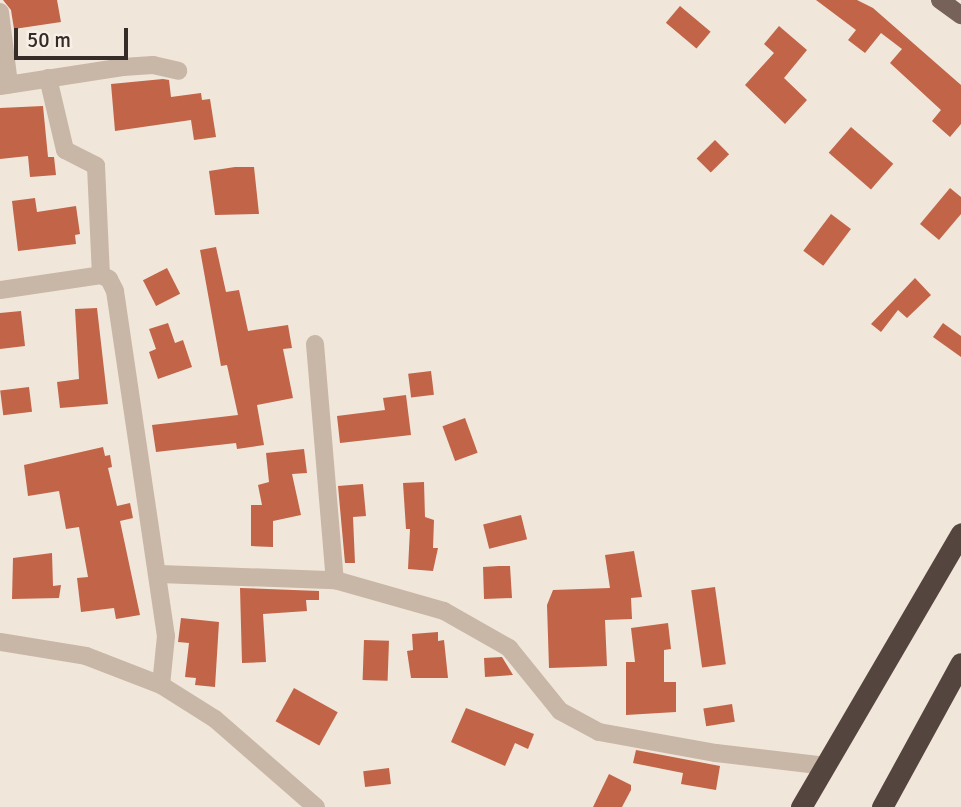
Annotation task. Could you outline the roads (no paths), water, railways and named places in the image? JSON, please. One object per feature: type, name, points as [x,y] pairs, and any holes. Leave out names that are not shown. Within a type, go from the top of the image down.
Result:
[{"type":"highway","points":[[801,807],[961,533]]},
{"type":"highway","points":[[882,807],[961,663]]},
{"type":"main road","points":[[940,0],[961,15]]},
{"type":"street","points":[[0,12],[4,85],[153,65],[178,71]]},
{"type":"street","points":[[48,78],[65,150],[96,166],[101,275]]},
{"type":"street","points":[[0,290],[101,275],[110,279],[115,291],[159,573],[166,636],[160,685]]},
{"type":"street","points":[[315,344],[335,580]]},
{"type":"street","points":[[159,573],[335,580],[444,611],[483,630],[509,648],[560,711],[599,732],[716,753],[826,766]]},
{"type":"street","points":[[0,642],[86,656],[160,685],[215,719],[316,807]]}]
